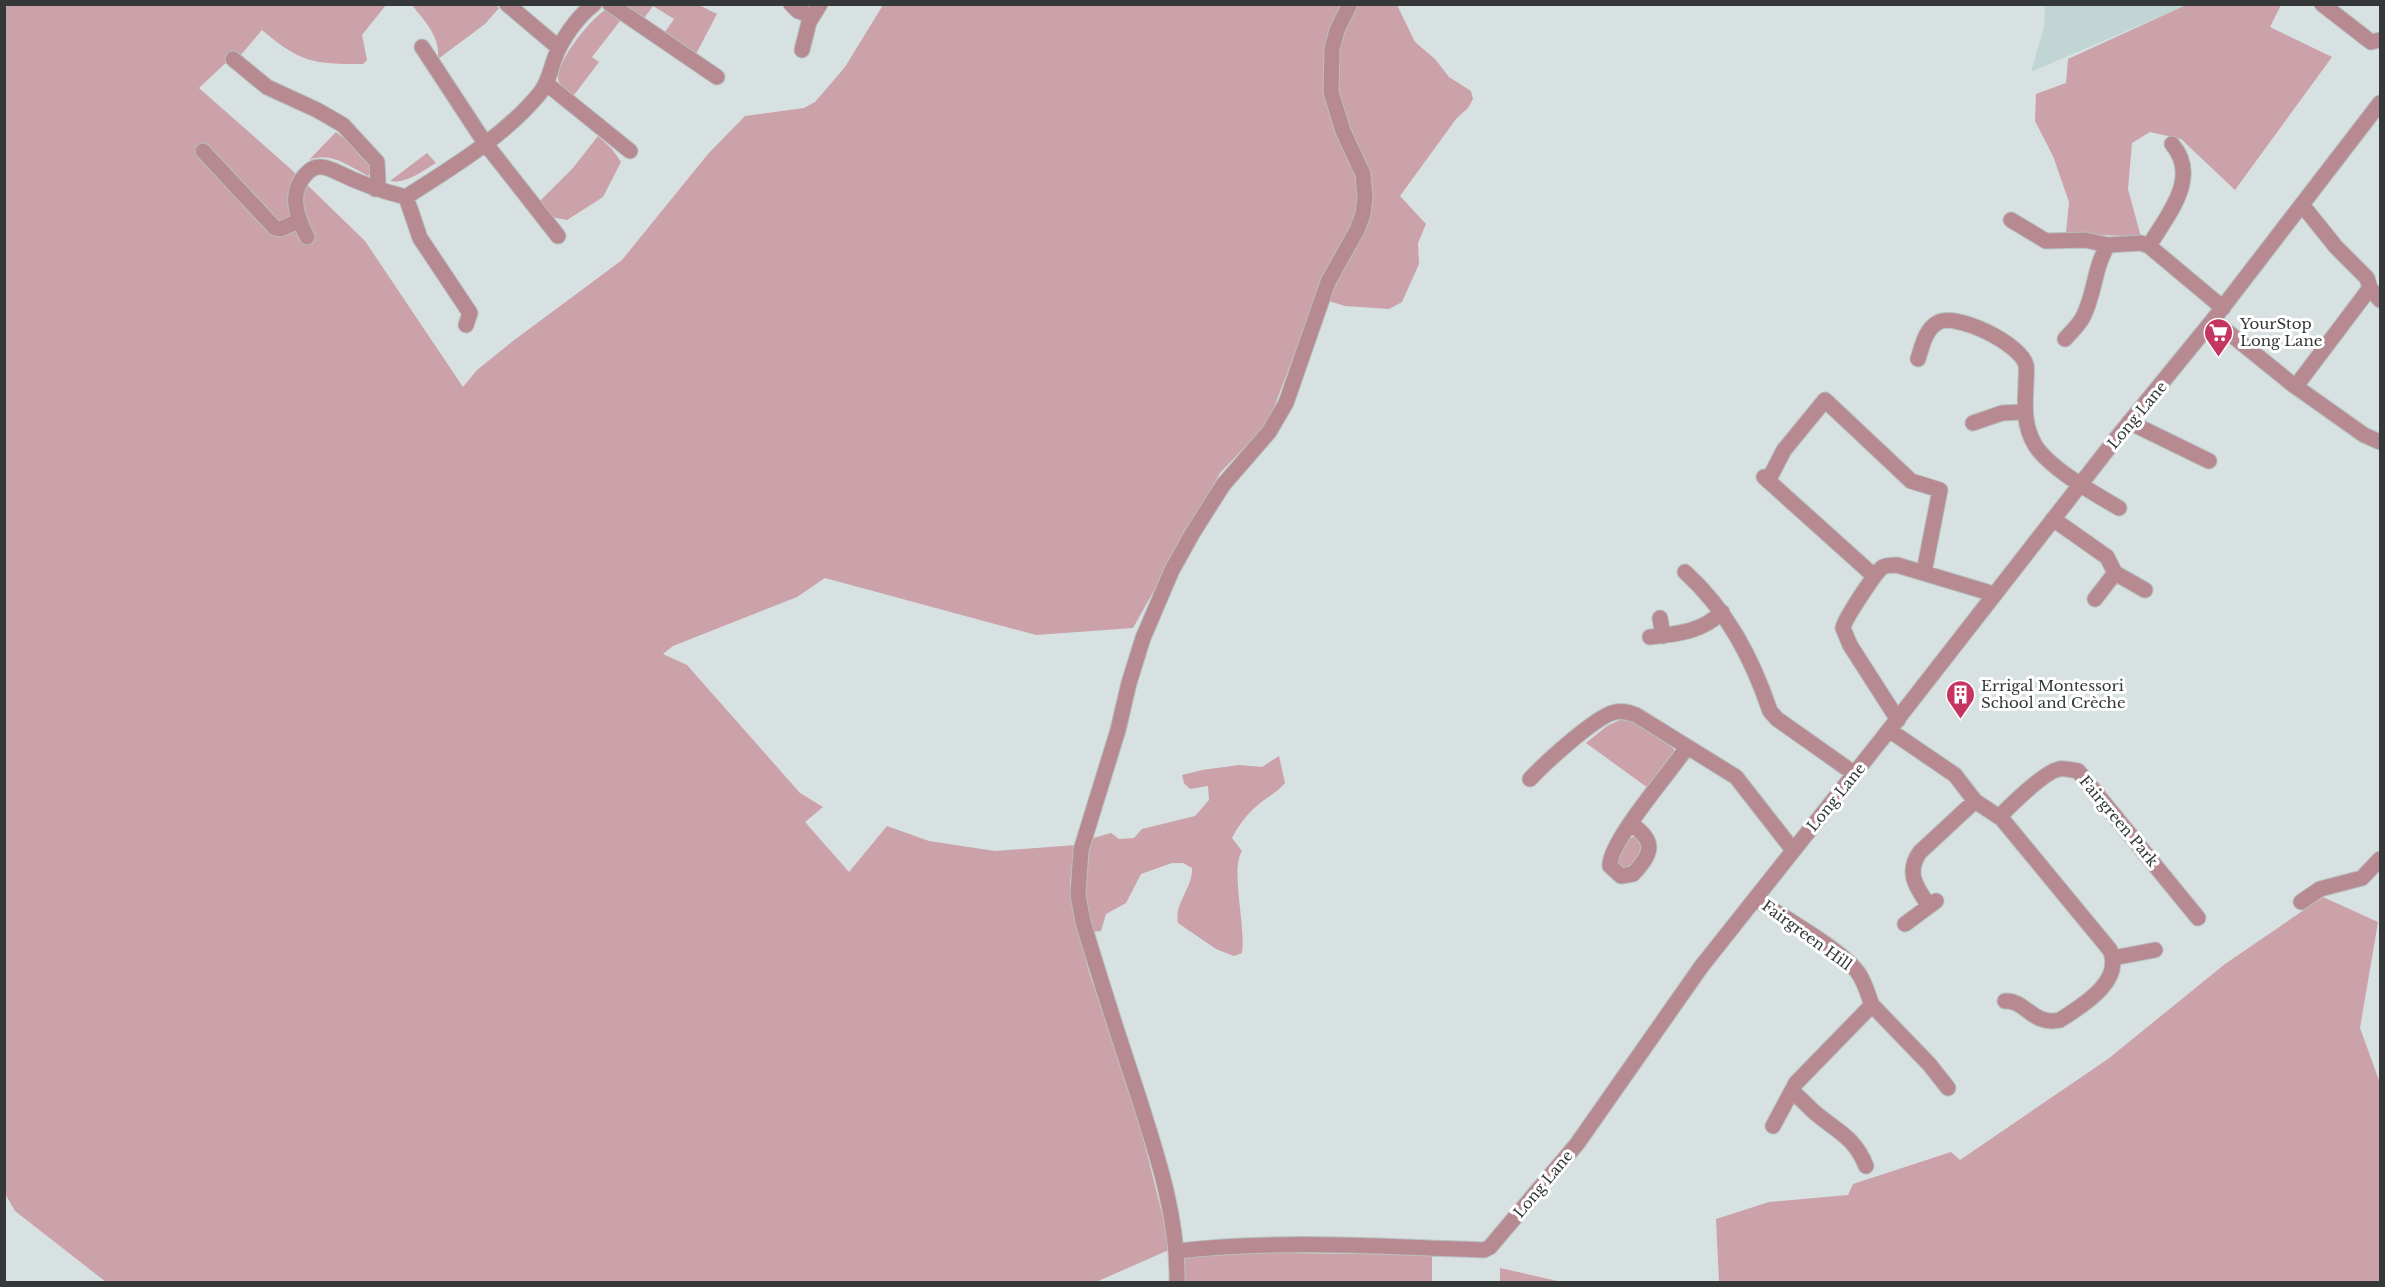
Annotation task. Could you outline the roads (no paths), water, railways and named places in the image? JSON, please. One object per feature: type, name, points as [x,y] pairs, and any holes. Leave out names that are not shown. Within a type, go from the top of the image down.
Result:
[{"type":"street","points":[[507,4],[559,48]]},
{"type":"street","points":[[307,237],[299,221],[294,196],[302,178],[310,170],[319,166],[329,168],[375,189],[406,197],[508,126],[547,84],[559,48],[580,18],[594,4]]},
{"type":"street","points":[[610,4],[717,77]]},
{"type":"street","points":[[791,4],[798,11],[816,10],[802,50]]},
{"type":"street","points":[[1177,1282],[1178,1251],[1173,1216],[1083,922],[1078,895],[1078,867],[1084,837],[1118,730],[1131,676],[1143,638],[1163,591],[1192,534],[1223,485],[1269,432],[1286,403],[1328,282],[1357,230],[1363,214],[1365,197],[1363,174],[1339,121],[1331,92],[1332,49],[1337,30],[1350,4]]},
{"type":"street","points":[[2322,4],[2372,42],[2380,40]]},
{"type":"street","points":[[422,47],[485,142],[558,236]]},
{"type":"street","points":[[250,52],[237,62],[267,87],[343,125],[377,162],[378,182],[375,189]]},
{"type":"street","points":[[547,84],[630,151]]},
{"type":"street","name":"Long Lane","points":[[1178,1251],[1226,1246],[1269,1245],[1484,1250],[1490,1247],[1576,1144],[1677,997],[1894,725],[2129,422],[2166,380],[2223,308],[2380,103]]},
{"type":"street","points":[[2149,246],[2176,200],[2184,180],[2184,165],[2172,144]]},
{"type":"street","points":[[203,151],[275,228],[280,229],[299,221]]},
{"type":"street","points":[[406,197],[420,238],[468,319],[486,310]]},
{"type":"street","points":[[2303,206],[2336,247],[2367,278],[2370,288],[2380,300]]},
{"type":"street","points":[[2011,220],[2046,240],[2085,240],[2108,245],[2141,243],[2149,246],[2223,308]]},
{"type":"street","points":[[2066,339],[2082,320],[2089,304],[2100,258],[2108,245]]},
{"type":"street","points":[[2296,386],[2370,288]]},
{"type":"street","points":[[1918,359],[1928,334],[1937,323],[1946,320],[1964,323],[1995,337],[2019,352],[2026,366],[2024,412],[2031,437],[2038,450],[2080,485],[2119,508]]},
{"type":"street","points":[[2213,320],[2296,386],[2378,436]]},
{"type":"street","points":[[1874,576],[1766,479],[1784,450],[1825,400],[1911,481],[1945,490],[1924,572]]},
{"type":"street","points":[[1973,423],[2002,413],[2024,412]]},
{"type":"street","points":[[2129,422],[2209,461]]},
{"type":"street","points":[[2054,519],[2107,557],[2115,573],[2145,590]]},
{"type":"street","points":[[1993,596],[1987,592],[1924,572],[1892,565],[1880,569],[1874,576],[1846,619],[1843,628],[1894,725],[1955,775],[1975,801],[1999,817],[2110,950],[2113,958],[2110,977],[2106,984],[2060,1020],[2051,1022],[2041,1020],[2013,1000],[2005,1001]]},
{"type":"street","points":[[1685,572],[1722,612],[1745,649],[1770,711],[1777,719],[1855,774]]},
{"type":"street","points":[[2095,599],[2115,573]]},
{"type":"street","points":[[1660,618],[1657,637],[1686,633],[1700,628],[1722,612]]},
{"type":"street","points":[[1530,779],[1566,746],[1614,712],[1636,714],[1741,782],[1793,850]]},
{"type":"street","points":[[1631,824],[1688,747]]},
{"type":"street","name":"Fairgreen Park","points":[[1999,817],[2053,771],[2061,769],[2078,771],[2198,918]]},
{"type":"street","points":[[1905,924],[1933,903],[1912,878],[1915,860],[1920,852],[1975,801]]},
{"type":"street","points":[[2301,902],[2320,889],[2362,878],[2380,859]]},
{"type":"street","name":"Fairgreen Hill","points":[[1756,899],[1829,947],[1852,965],[1860,975],[1872,1005],[1929,1064],[1948,1088]]},
{"type":"street","points":[[2113,958],[2155,950]]},
{"type":"street","points":[[1773,1126],[1797,1083],[1872,1005]]},
{"type":"street","points":[[1792,1091],[1845,1134],[1862,1156],[1866,1166]]},
{"type":"place","name":"YourStop Long Lane","points":[[2219,358]]},
{"type":"place","name":"Errigal Montessori School and Crèche","points":[[1960,720]]}]
